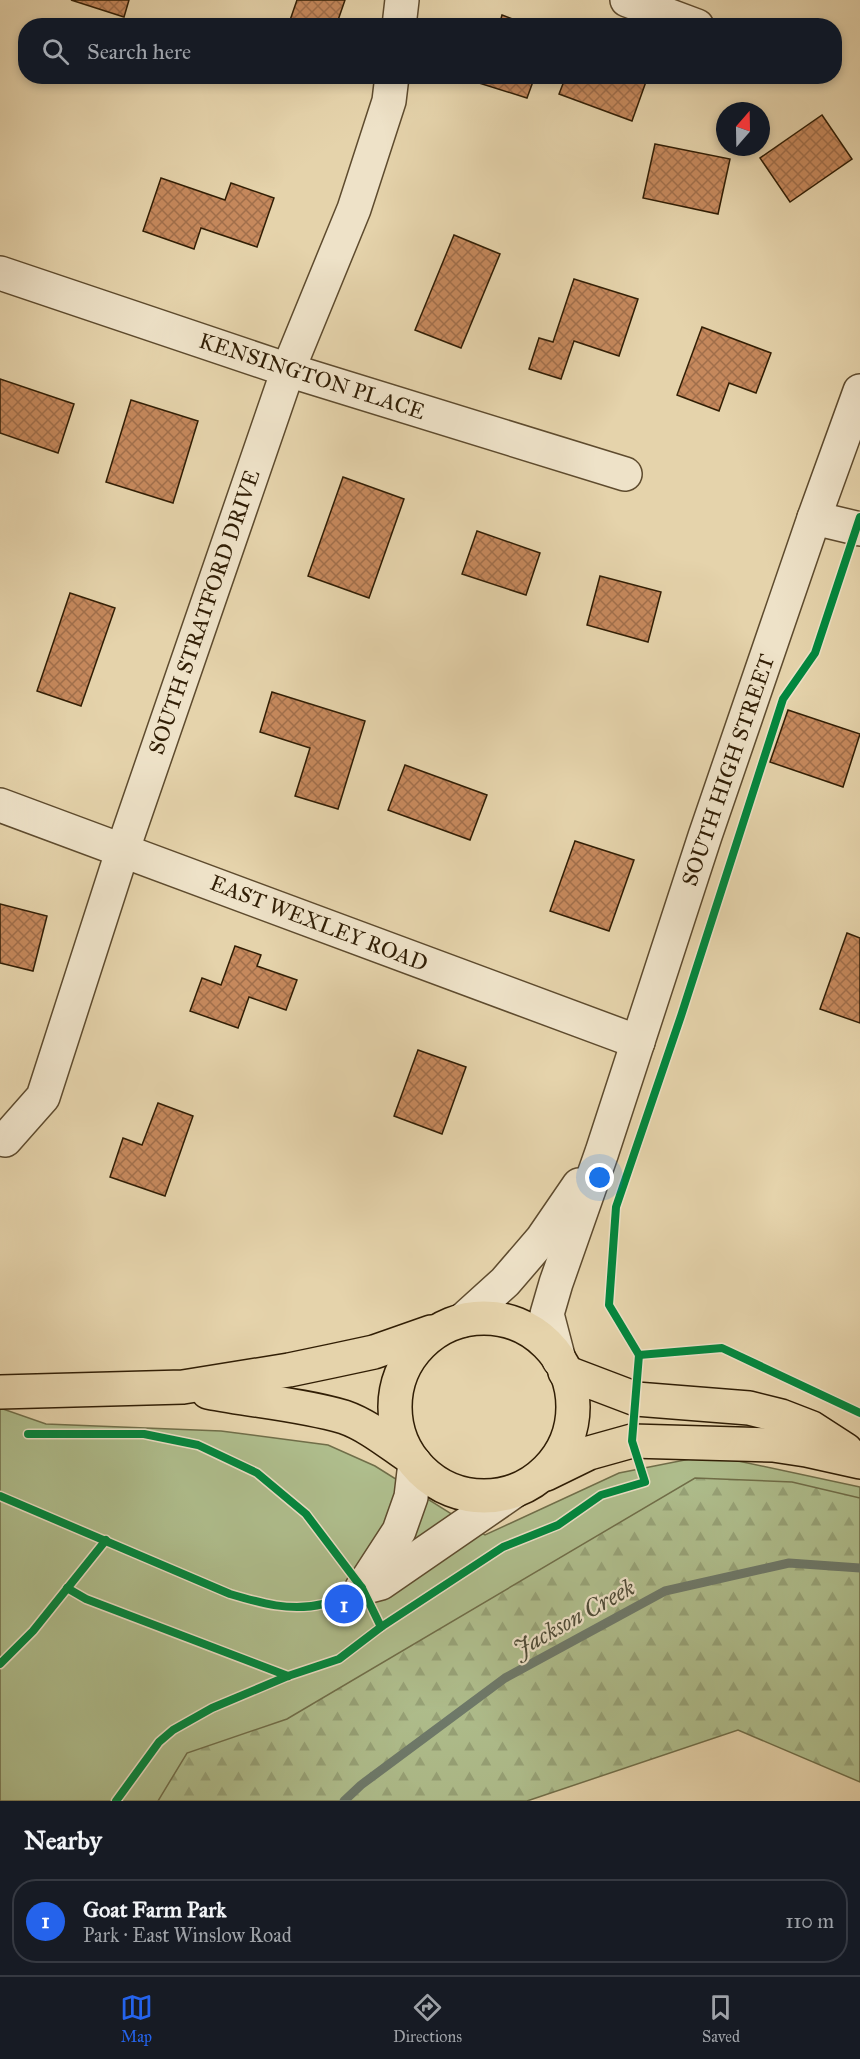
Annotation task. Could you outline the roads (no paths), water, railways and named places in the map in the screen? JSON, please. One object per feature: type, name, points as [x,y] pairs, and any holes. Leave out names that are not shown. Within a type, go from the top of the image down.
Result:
[{"type":"main road","points":[[0,1392],[183,1387],[289,1370],[374,1352],[451,1325],[484,1317],[494,1318],[526,1328],[544,1340],[562,1366],[573,1393],[573,1415],[569,1436],[559,1456],[526,1485]]},
{"type":"main road","points":[[411,1459],[398,1430],[393,1404],[397,1383],[405,1362],[419,1344],[451,1325]]},
{"type":"main road","points":[[562,1366],[636,1399],[749,1408],[781,1416],[812,1428],[860,1461]]},
{"type":"main road","points":[[183,1387],[290,1405],[346,1418],[374,1433],[411,1459],[428,1478],[454,1492],[483,1496],[526,1485],[588,1454],[632,1441],[773,1445],[806,1449],[860,1461]]},
{"type":"street","points":[[400,18],[402,0]]},
{"type":"street","points":[[627,0],[675,18]]},
{"type":"street","name":"SOUTH STRATFORD DRIVE","points":[[5,1140],[43,1097],[123,849],[288,370],[354,209],[389,101],[391,84]]},
{"type":"street","name":"KENSINGTON PLACE","points":[[0,273],[288,370],[625,474]]},
{"type":"street","name":"SOUTH HIGH STREET","points":[[562,1366],[547,1314],[705,836],[860,391]]},
{"type":"street","points":[[814,518],[860,529]]},
{"type":"street","name":"EAST WEXLEY ROAD","points":[[0,805],[638,1042]]},
{"type":"street","name":"SOUTH HIGH STREET","points":[[451,1325],[505,1282],[542,1239],[602,1152]]},
{"type":"street","points":[[411,1459],[411,1497],[399,1531],[362,1588],[381,1583],[526,1485]]},
{"type":"waterway","name":"Jackson Creek","points":[[344,1801],[361,1785],[505,1678],[665,1591],[789,1563],[860,1568]]},
{"type":"place","name":"Goat Farm Park","points":[[344,1604]]}]
